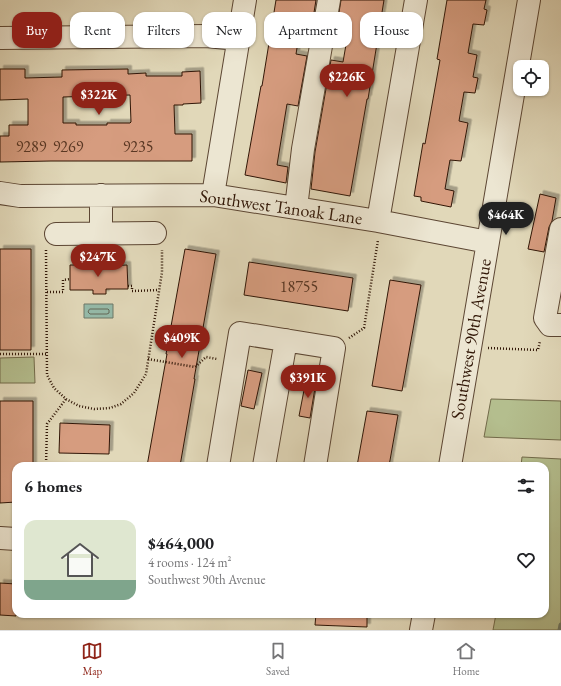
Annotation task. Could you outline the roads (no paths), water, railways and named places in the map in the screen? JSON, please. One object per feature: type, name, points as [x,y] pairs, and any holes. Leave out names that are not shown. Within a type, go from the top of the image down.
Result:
[{"type":"street","points":[[243,12],[245,0]]},
{"type":"street","points":[[296,208],[303,149],[329,0]]},
{"type":"street","points":[[378,221],[416,0]]},
{"type":"street","name":"Southwest 90th Avenue","points":[[451,462],[529,0]]},
{"type":"street","points":[[0,38],[202,36]]},
{"type":"street","points":[[213,195],[237,48]]},
{"type":"street","name":"Southwest Tanoak Lane","points":[[0,193],[20,196],[213,195],[378,221],[488,242]]},
{"type":"street","points":[[101,195],[102,234]]},
{"type":"street","points":[[553,321],[561,229]]},
{"type":"street","points":[[51,242],[102,234],[159,241]]},
{"type":"street","points":[[219,462],[240,333],[334,348],[316,462]]},
{"type":"street","points":[[265,462],[286,340]]},
{"type":"street","points":[[0,538],[12,539]]},
{"type":"street","points":[[421,630],[423,618]]},
{"type":"water","points":[[84,304],[113,304],[113,318],[84,318]]},
{"type":"waterway","points":[[560,630],[561,625]]}]
